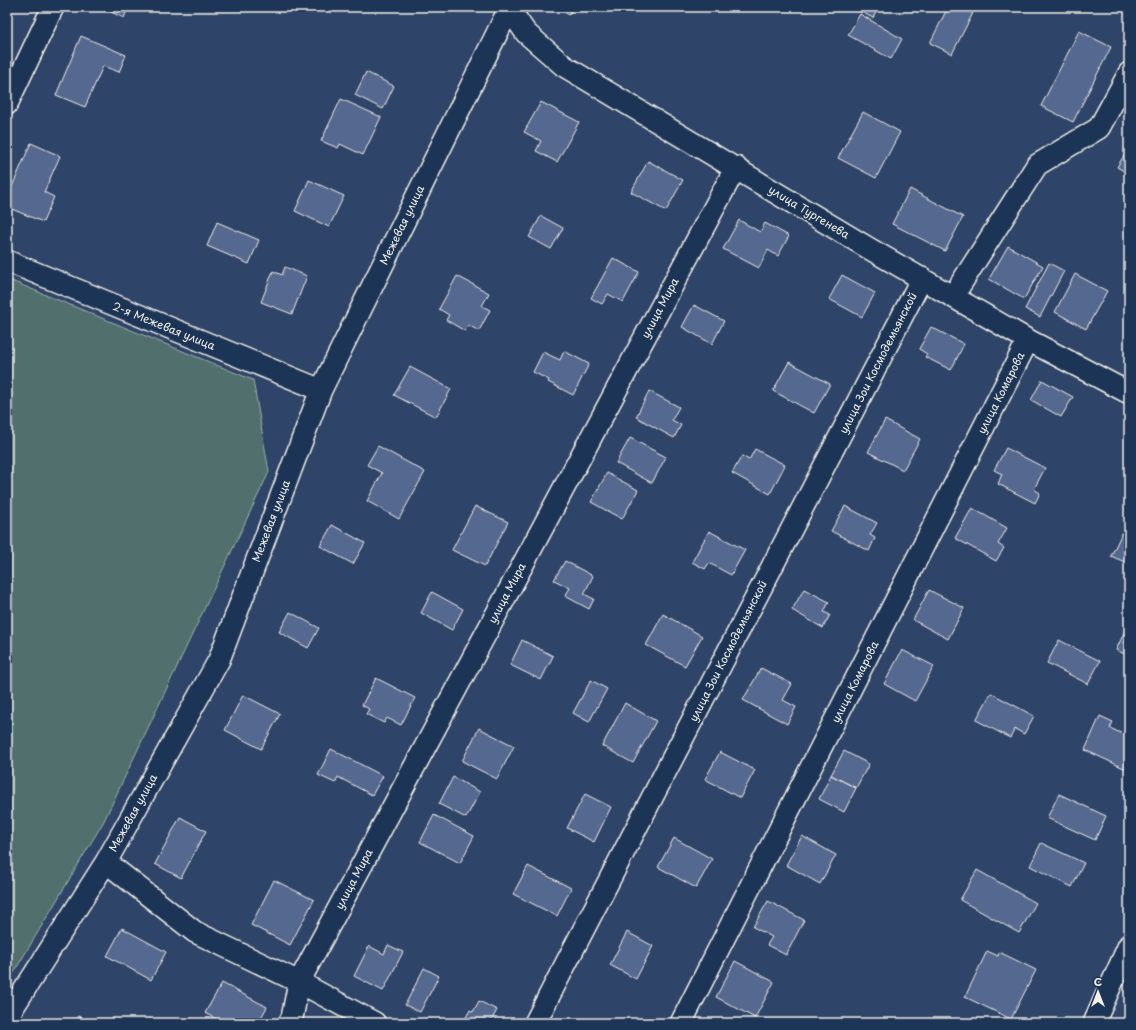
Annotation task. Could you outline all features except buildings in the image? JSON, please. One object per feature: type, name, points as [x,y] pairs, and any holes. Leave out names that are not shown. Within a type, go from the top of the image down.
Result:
[{"type":"street","points":[[7,104],[53,7]]},
{"type":"street","name":"улица Тургенева","points":[[508,8],[526,33],[564,66],[870,249],[1028,340],[1129,393]]},
{"type":"street","name":"Межевая улица","points":[[7,1017],[106,862],[219,660],[320,390],[508,8]]},
{"type":"street","points":[[953,296],[1037,165],[1099,128],[1129,73]]},
{"type":"street","name":"улица Мира","points":[[289,1023],[292,1018],[299,982],[736,168]]},
{"type":"street","name":"2-я Межевая улица","points":[[7,261],[320,390]]},
{"type":"street","name":"улица Зои Космодемьянской","points":[[535,1023],[922,278]]},
{"type":"street","name":"улица Комарова","points":[[681,1023],[1028,340]]},
{"type":"street","points":[[106,862],[195,932],[299,982],[375,1023]]},
{"type":"street","points":[[1094,1023],[1129,945]]},
{"type":"green space","points":[[7,279],[253,380],[269,472],[104,821],[13,974],[7,965]]}]
